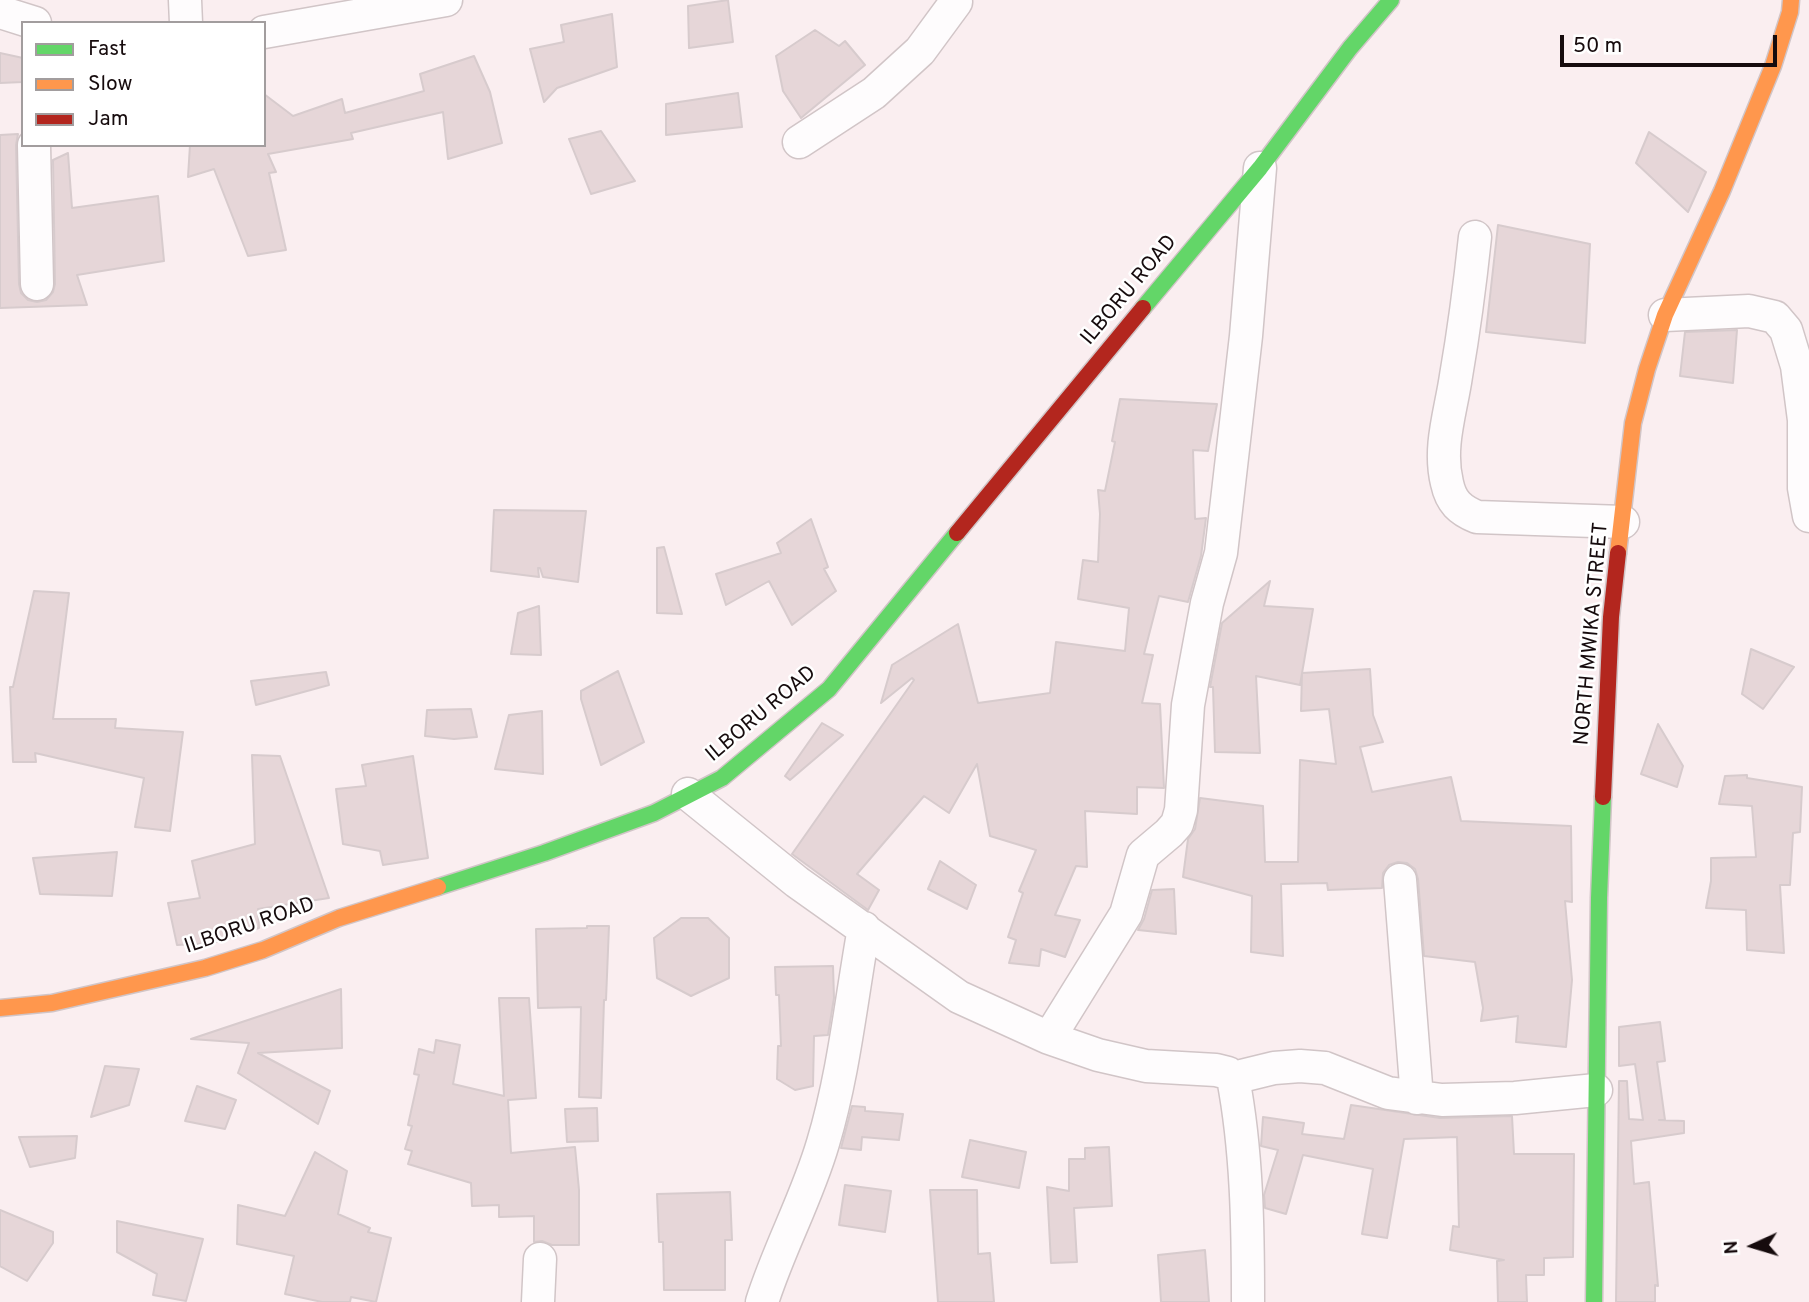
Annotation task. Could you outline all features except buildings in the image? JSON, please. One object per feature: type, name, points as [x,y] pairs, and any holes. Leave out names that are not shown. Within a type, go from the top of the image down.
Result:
[{"type":"street","points":[[185,0],[186,21]]},
{"type":"street","points":[[266,32],[446,0]]},
{"type":"street","name":"ILBORU ROAD","points":[[0,1008],[52,1003],[205,968],[263,950],[339,918],[556,848],[654,813],[722,778],[829,688],[1260,169],[1350,48],[1391,0]]},
{"type":"street","name":"NORTH MWIKA STREET","points":[[1594,1302],[1598,912],[1605,731],[1611,617],[1633,423],[1665,315],[1722,191],[1773,66],[1790,12],[1791,0]]},
{"type":"street","points":[[799,142],[874,93],[920,51],[954,1]]},
{"type":"street","points":[[0,12],[29,21]]},
{"type":"street","points":[[34,147],[37,284]]},
{"type":"street","points":[[1049,1038],[1126,914],[1143,855],[1170,833],[1177,824],[1181,810],[1188,705],[1207,603],[1221,554],[1246,337],[1260,169]]},
{"type":"street","points":[[1475,237],[1468,310],[1446,425],[1444,454],[1447,483],[1452,498],[1461,510],[1477,517],[1623,522]]},
{"type":"street","points":[[1665,315],[1749,312],[1774,317],[1786,330],[1797,366],[1804,420],[1804,488],[1809,516]]},
{"type":"street","points":[[688,794],[797,882],[959,997],[1049,1038],[1098,1055],[1146,1066],[1228,1073],[1233,1078],[1247,1214],[1248,1302]]},
{"type":"street","points":[[1400,880],[1417,1098]]},
{"type":"street","points":[[762,1302],[806,1195],[824,1141],[843,1058],[864,928]]},
{"type":"street","points":[[1233,1078],[1274,1068],[1325,1068],[1388,1093],[1442,1100],[1596,1090]]},
{"type":"street","points":[[538,1302],[540,1258]]},
{"type":"traffic: fast","points":[[1143,308],[1260,168],[1350,48],[1391,0]]},
{"type":"traffic: fast","points":[[438,887],[544,853],[654,813],[722,778],[829,689],[957,533]]},
{"type":"traffic: fast","points":[[1594,1302],[1599,898],[1603,797]]},
{"type":"traffic: slow","points":[[1618,553],[1633,423],[1647,369],[1665,315],[1722,191],[1773,66],[1790,12],[1791,0]]},
{"type":"traffic: slow","points":[[0,1008],[52,1003],[205,968],[263,950],[339,918],[438,887]]},
{"type":"traffic: jam","points":[[957,533],[1143,308]]},
{"type":"traffic: jam","points":[[1603,797],[1611,617],[1618,553]]}]
